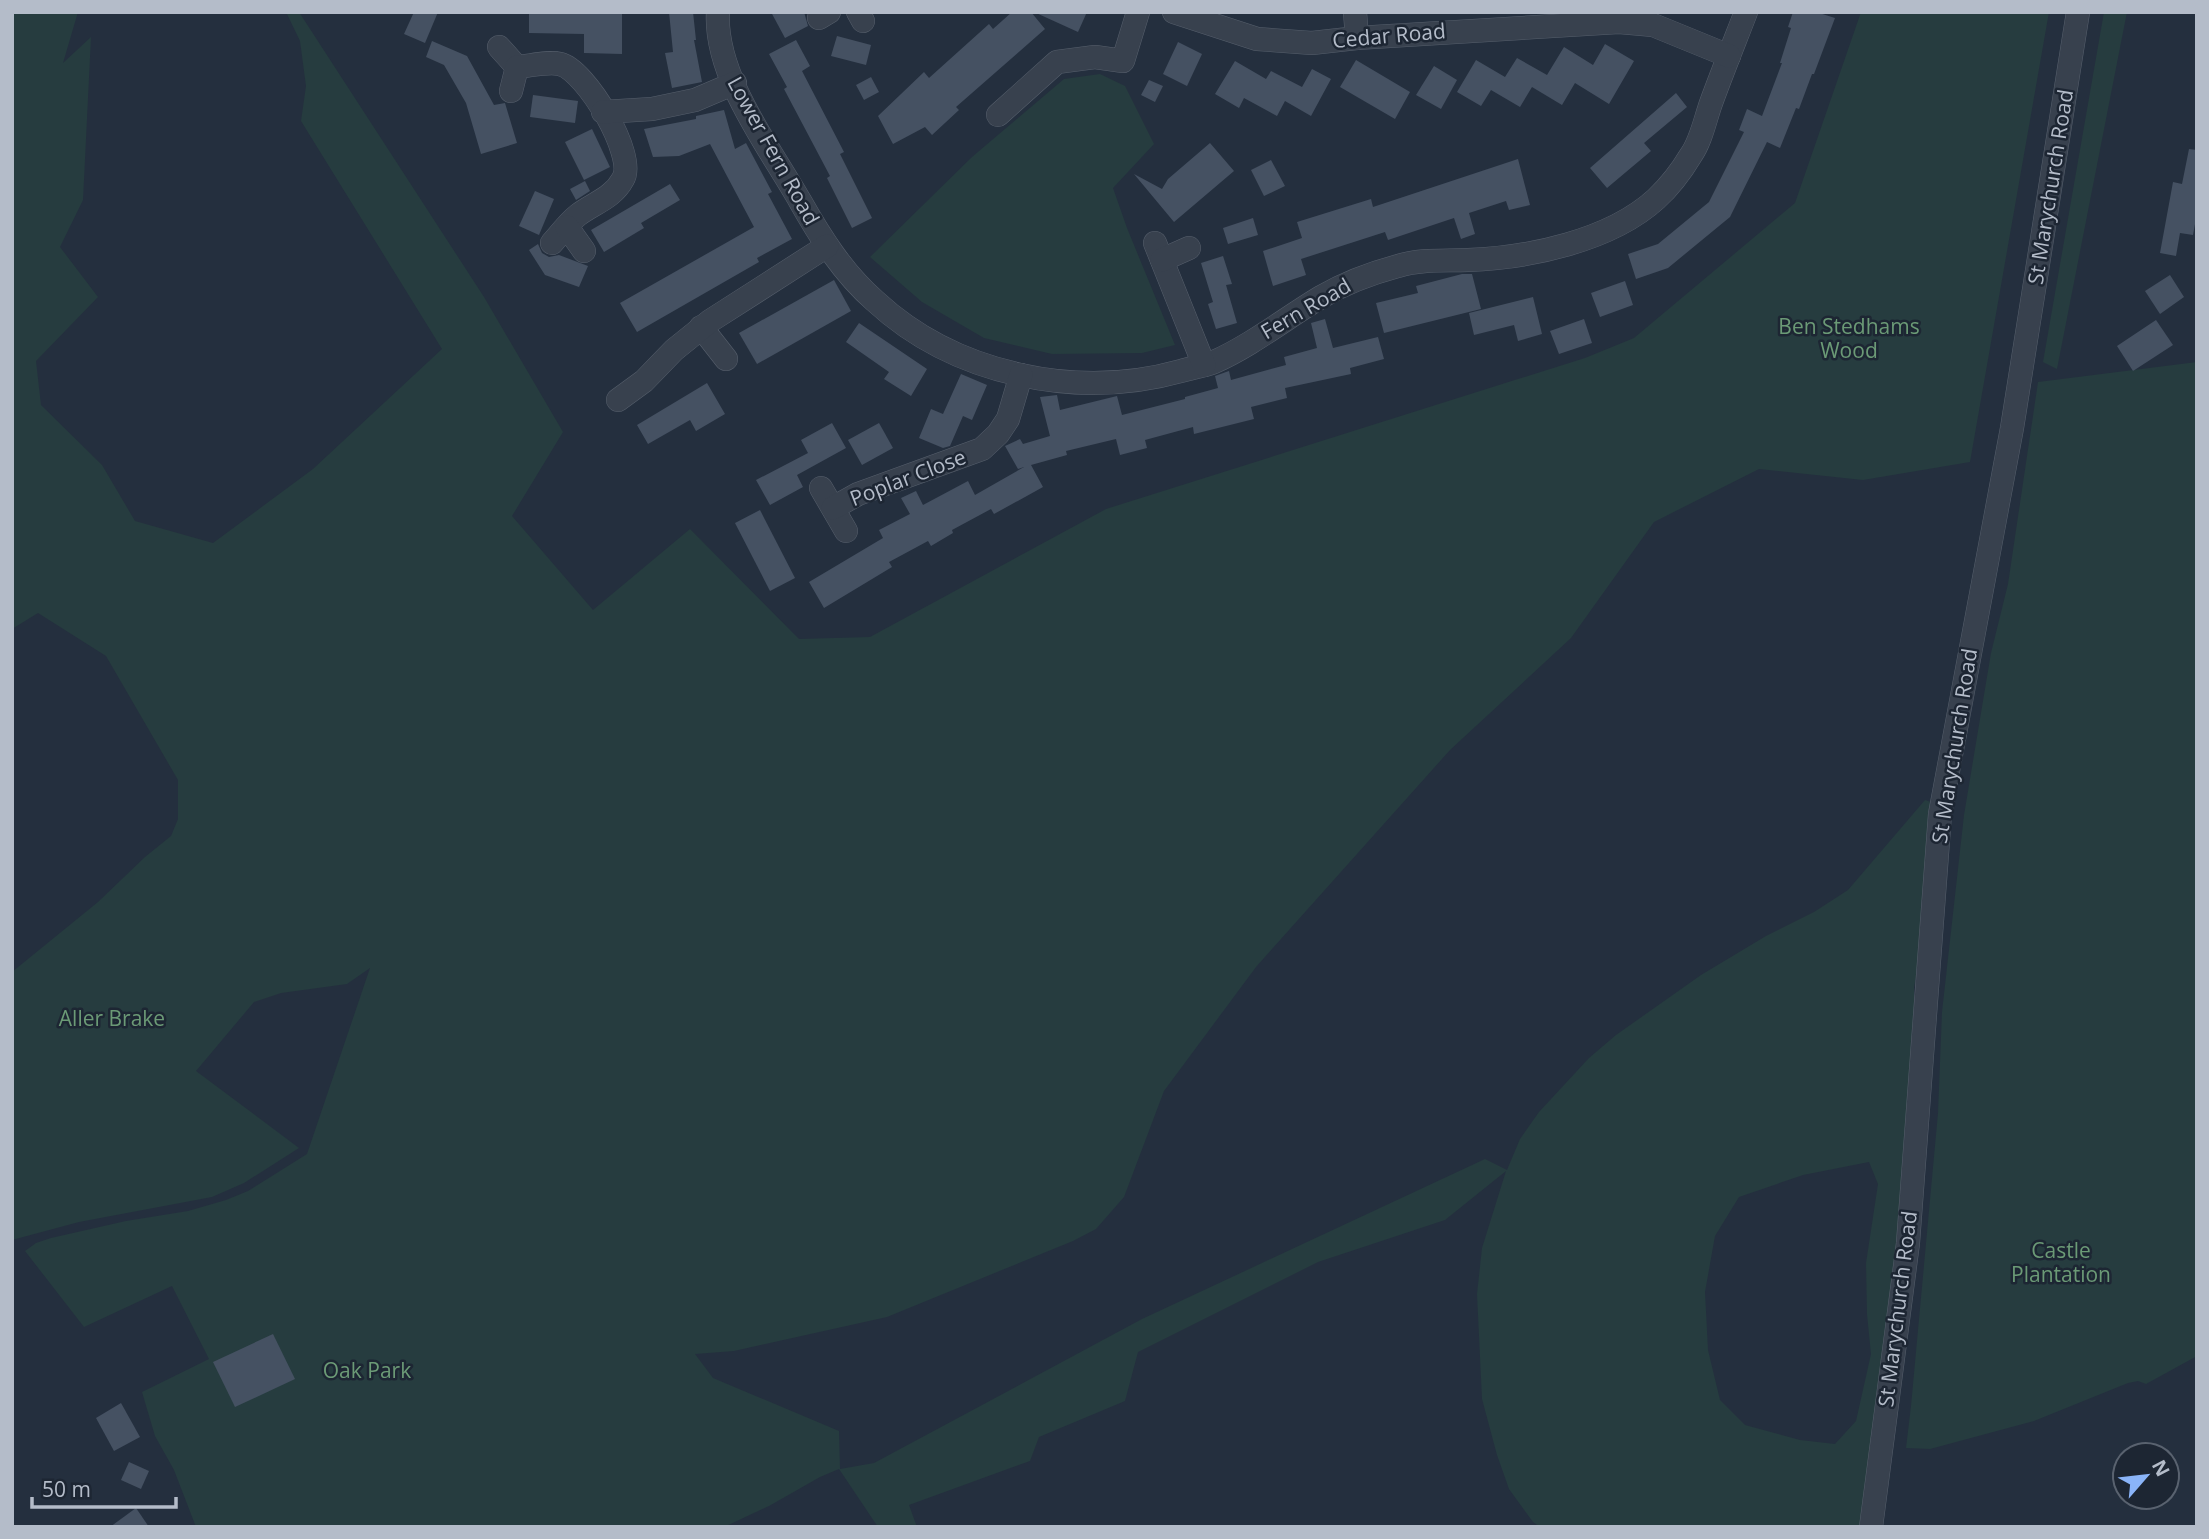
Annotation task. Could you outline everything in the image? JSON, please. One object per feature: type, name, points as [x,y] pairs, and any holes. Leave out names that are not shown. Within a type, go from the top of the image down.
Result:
[{"type":"street","name":"Lower Fern Road","points":[[718,12],[722,53],[741,99],[827,246]]},
{"type":"street","points":[[998,115],[1057,62],[1095,57],[1123,61],[1138,12]]},
{"type":"street","name":"Cedar Road","points":[[1174,12],[1257,40],[1312,43],[1619,22],[1653,25],[1729,56]]},
{"type":"street","points":[[1356,12],[1357,38]]},
{"type":"street","name":"Fern Road","points":[[827,246],[842,267],[876,302],[913,330],[955,355],[1008,373],[1090,384],[1150,380],[1213,362],[1323,296],[1355,280],[1413,263],[1528,254],[1584,239],[1630,218],[1658,198],[1693,153],[1746,12]]},
{"type":"street","name":"St Marychurch Road","points":[[1871,1527],[1908,1243],[1940,814],[2012,428],[2078,12]]},
{"type":"street","points":[[499,47],[517,67]]},
{"type":"street","points":[[517,67],[560,64],[575,72],[590,88],[623,149],[625,177],[614,193],[577,216],[560,235],[584,251]]},
{"type":"street","points":[[511,90],[517,67]]},
{"type":"street","points":[[603,111],[652,109],[695,100],[735,83]]},
{"type":"street","points":[[618,400],[643,381],[701,327],[827,246]]},
{"type":"street","points":[[1189,248],[1158,252],[1204,365]]},
{"type":"street","points":[[701,327],[726,359]]},
{"type":"street","name":"Poplar Close","points":[[833,508],[858,494],[982,449],[998,434],[1008,419],[1021,375]]},
{"type":"street","name":"Poplar Close","points":[[821,488],[846,531]]},
{"type":"green space","points":[[12,12],[78,12],[63,63],[91,37],[83,200],[60,247],[98,297],[36,361],[41,405],[102,465],[135,521],[213,543],[313,469],[442,349],[301,121],[306,86],[300,41],[286,12],[299,12],[484,297],[563,432],[512,516],[593,610],[690,529],[799,639],[870,637],[1106,509],[1585,358],[1634,338],[1795,203],[1861,12],[2049,12],[1970,462],[1863,480],[1759,469],[1654,522],[1571,638],[1450,750],[1256,967],[1164,1091],[1124,1197],[1096,1229],[1073,1241],[887,1317],[734,1351],[695,1354],[713,1378],[839,1431],[840,1469],[874,1463],[1142,1319],[1485,1159],[1507,1170],[1520,1139],[1539,1112],[1589,1058],[1616,1035],[1701,975],[1848,890],[1925,800],[1934,803],[1929,914],[1914,987],[1915,1080],[1912,1130],[1862,1527],[1540,1527],[1533,1522],[1509,1489],[1482,1399],[1477,1294],[1482,1248],[1506,1171],[1445,1220],[1318,1262],[1138,1352],[1125,1401],[1039,1437],[1030,1461],[909,1505],[917,1527],[878,1527],[839,1469],[724,1527],[196,1527],[174,1470],[155,1436],[142,1392],[209,1359],[172,1286],[84,1327],[25,1251],[36,1243],[51,1238],[126,1221],[188,1211],[226,1200],[248,1191],[307,1154],[370,968],[347,984],[281,993],[254,1002],[196,1071],[299,1148],[244,1183],[212,1197],[79,1222],[12,1240],[12,972],[98,902],[171,836],[178,819],[178,780],[106,656],[38,613],[12,629]],"holes":[[[1869,1162],[1878,1184],[1866,1263],[1871,1354],[1856,1421],[1835,1444],[1800,1440],[1745,1425],[1720,1400],[1708,1350],[1705,1292],[1715,1236],[1739,1197],[1803,1175]]]},
{"type":"green space","points":[[2104,12],[2127,12],[2057,369],[2043,362]]},
{"type":"green space","points":[[1100,74],[1125,86],[1154,144],[1113,188],[1175,345],[1142,353],[1052,354],[984,338],[922,302],[870,257],[972,157],[1064,79]]},
{"type":"green space","name":"Castle Plantation","points":[[2197,362],[2197,1356],[2146,1384],[2138,1381],[2128,1383],[2034,1421],[1930,1449],[1906,1448],[1938,1113],[1942,1012],[1964,815],[1991,653],[2008,584],[2038,382]]},
{"type":"building","points":[[414,12],[438,12],[425,43],[404,34]]},
{"type":"building","points":[[529,12],[622,12],[622,54],[584,53],[584,34],[529,33]]},
{"type":"building","points":[[669,12],[693,12],[694,40],[702,82],[672,88],[665,53],[673,52]]},
{"type":"building","points":[[771,12],[804,12],[808,26],[785,38]]},
{"type":"building","points":[[1012,12],[1031,12],[1045,29],[956,107],[959,110],[932,135],[925,127],[893,144],[878,116],[924,72],[929,78],[989,24],[993,29]]},
{"type":"building","points":[[1034,12],[1087,12],[1078,32]]},
{"type":"building","points":[[1793,12],[1816,12],[1835,18],[1814,74],[1799,109],[1796,108],[1780,148],[1767,142],[1730,217],[1668,268],[1636,279],[1628,254],[1658,244],[1709,202],[1744,132],[1739,130],[1747,109],[1762,116],[1782,63]]},
{"type":"building","points":[[837,36],[871,45],[866,65],[831,56]]},
{"type":"building","points":[[796,40],[810,66],[802,71],[844,152],[840,154],[872,218],[852,228],[827,178],[830,176],[784,89],[787,87],[769,54]]},
{"type":"building","points":[[432,41],[467,56],[494,105],[505,103],[517,143],[481,154],[466,103],[444,65],[426,57]]},
{"type":"building","points":[[1178,42],[1202,54],[1187,86],[1163,74]]},
{"type":"building","points":[[1605,44],[1634,61],[1609,104],[1575,83],[1562,105],[1532,87],[1520,107],[1491,90],[1481,106],[1457,92],[1476,60],[1505,77],[1517,58],[1547,75],[1564,47],[1593,65]]},
{"type":"building","points":[[1356,60],[1410,92],[1395,119],[1340,87]]},
{"type":"building","points":[[1235,61],[1266,79],[1271,71],[1302,87],[1312,69],[1331,79],[1311,116],[1285,101],[1277,116],[1244,98],[1239,108],[1215,94]]},
{"type":"building","points":[[1434,66],[1457,80],[1441,109],[1416,95]]},
{"type":"building","points":[[871,77],[879,92],[864,100],[856,85]]},
{"type":"building","points":[[1149,80],[1163,86],[1155,102],[1141,95]]},
{"type":"building","points":[[1676,93],[1687,107],[1644,143],[1651,151],[1607,188],[1590,168]]},
{"type":"building","points":[[533,95],[578,101],[575,123],[530,117]]},
{"type":"building","points":[[724,110],[735,149],[746,143],[772,192],[768,194],[792,239],[757,258],[759,262],[637,332],[620,303],[754,227],[710,144],[679,156],[653,157],[644,129],[696,119],[696,116]]},
{"type":"building","points":[[592,129],[610,167],[584,180],[565,142]]},
{"type":"building","points":[[1210,143],[1234,171],[1174,222],[1134,174],[1162,189],[1168,179]]},
{"type":"building","points":[[2189,149],[2197,150],[2197,213],[2193,235],[2180,233],[2176,256],[2160,253],[2173,182],[2182,184]]},
{"type":"building","points":[[1518,159],[1530,205],[1509,210],[1506,201],[1469,213],[1475,234],[1461,239],[1454,218],[1388,240],[1385,232],[1301,259],[1306,275],[1273,286],[1263,251],[1302,238],[1297,222],[1371,199],[1373,207]]},
{"type":"building","points":[[1271,160],[1285,186],[1264,196],[1251,170]]},
{"type":"building","points":[[585,181],[590,191],[576,200],[570,189]]},
{"type":"building","points":[[670,184],[680,200],[641,223],[644,228],[604,252],[591,230]]},
{"type":"building","points":[[535,191],[554,199],[539,235],[519,226]]},
{"type":"building","points":[[1253,218],[1258,235],[1228,244],[1223,228]]},
{"type":"building","points":[[538,244],[542,253],[549,257],[559,255],[588,266],[579,287],[545,275],[529,250]]},
{"type":"building","points":[[1223,256],[1232,284],[1226,285],[1237,323],[1216,329],[1208,304],[1213,302],[1201,263]]},
{"type":"building","points":[[1472,274],[1481,309],[1384,333],[1376,303],[1418,293],[1416,286]]},
{"type":"building","points":[[2170,275],[2184,297],[2160,314],[2145,291]]},
{"type":"building","points":[[834,280],[851,311],[757,364],[739,333]]},
{"type":"building","points":[[1625,281],[1633,305],[1600,317],[1591,293]]},
{"type":"building","points":[[1533,297],[1542,334],[1518,341],[1514,325],[1474,335],[1469,313]]},
{"type":"building","points":[[1325,319],[1333,348],[1378,337],[1384,359],[1350,368],[1351,374],[1285,388],[1287,398],[1251,407],[1254,419],[1194,434],[1193,427],[1145,440],[1147,448],[1120,455],[1116,439],[1066,451],[1067,455],[1031,465],[1043,487],[994,514],[991,509],[952,530],[953,533],[931,546],[928,541],[889,562],[892,567],[824,608],[809,582],[883,538],[879,530],[910,514],[901,498],[916,491],[923,505],[968,481],[975,495],[1024,467],[1018,469],[1005,446],[1020,439],[1023,444],[1050,436],[1040,397],[1057,395],[1060,410],[1117,396],[1122,415],[1185,399],[1218,388],[1215,376],[1229,371],[1231,380],[1286,365],[1284,357],[1317,348],[1311,323]]},
{"type":"building","points":[[1584,319],[1592,343],[1559,354],[1550,331]]},
{"type":"building","points":[[2156,320],[2173,345],[2133,371],[2117,346]]},
{"type":"building","points":[[859,323],[927,369],[911,396],[884,379],[889,372],[846,342]]},
{"type":"building","points":[[961,374],[987,385],[972,420],[963,416],[950,446],[943,448],[919,438],[931,409],[943,414]]},
{"type":"building","points":[[707,383],[725,414],[696,431],[690,420],[648,444],[637,425]]},
{"type":"building","points":[[832,423],[846,448],[797,475],[803,487],[770,505],[756,480],[808,453],[801,440]]},
{"type":"building","points":[[879,423],[893,448],[862,465],[848,440]]},
{"type":"building","points":[[760,510],[795,578],[770,591],[735,523]]},
{"type":"building","points":[[273,1334],[295,1379],[235,1407],[213,1362]]},
{"type":"building","points":[[121,1403],[140,1437],[114,1451],[96,1418]]},
{"type":"building","points":[[129,1462],[149,1471],[141,1489],[121,1480]]},
{"type":"building","points":[[136,1508],[149,1527],[110,1527]]},
{"type":"park label","name":"Ben Stedhams Wood","points":[[1849,339]]},
{"type":"park label","name":"Aller Brake","points":[[112,1019]]},
{"type":"park label","name":"Oak Park","points":[[367,1371]]}]
